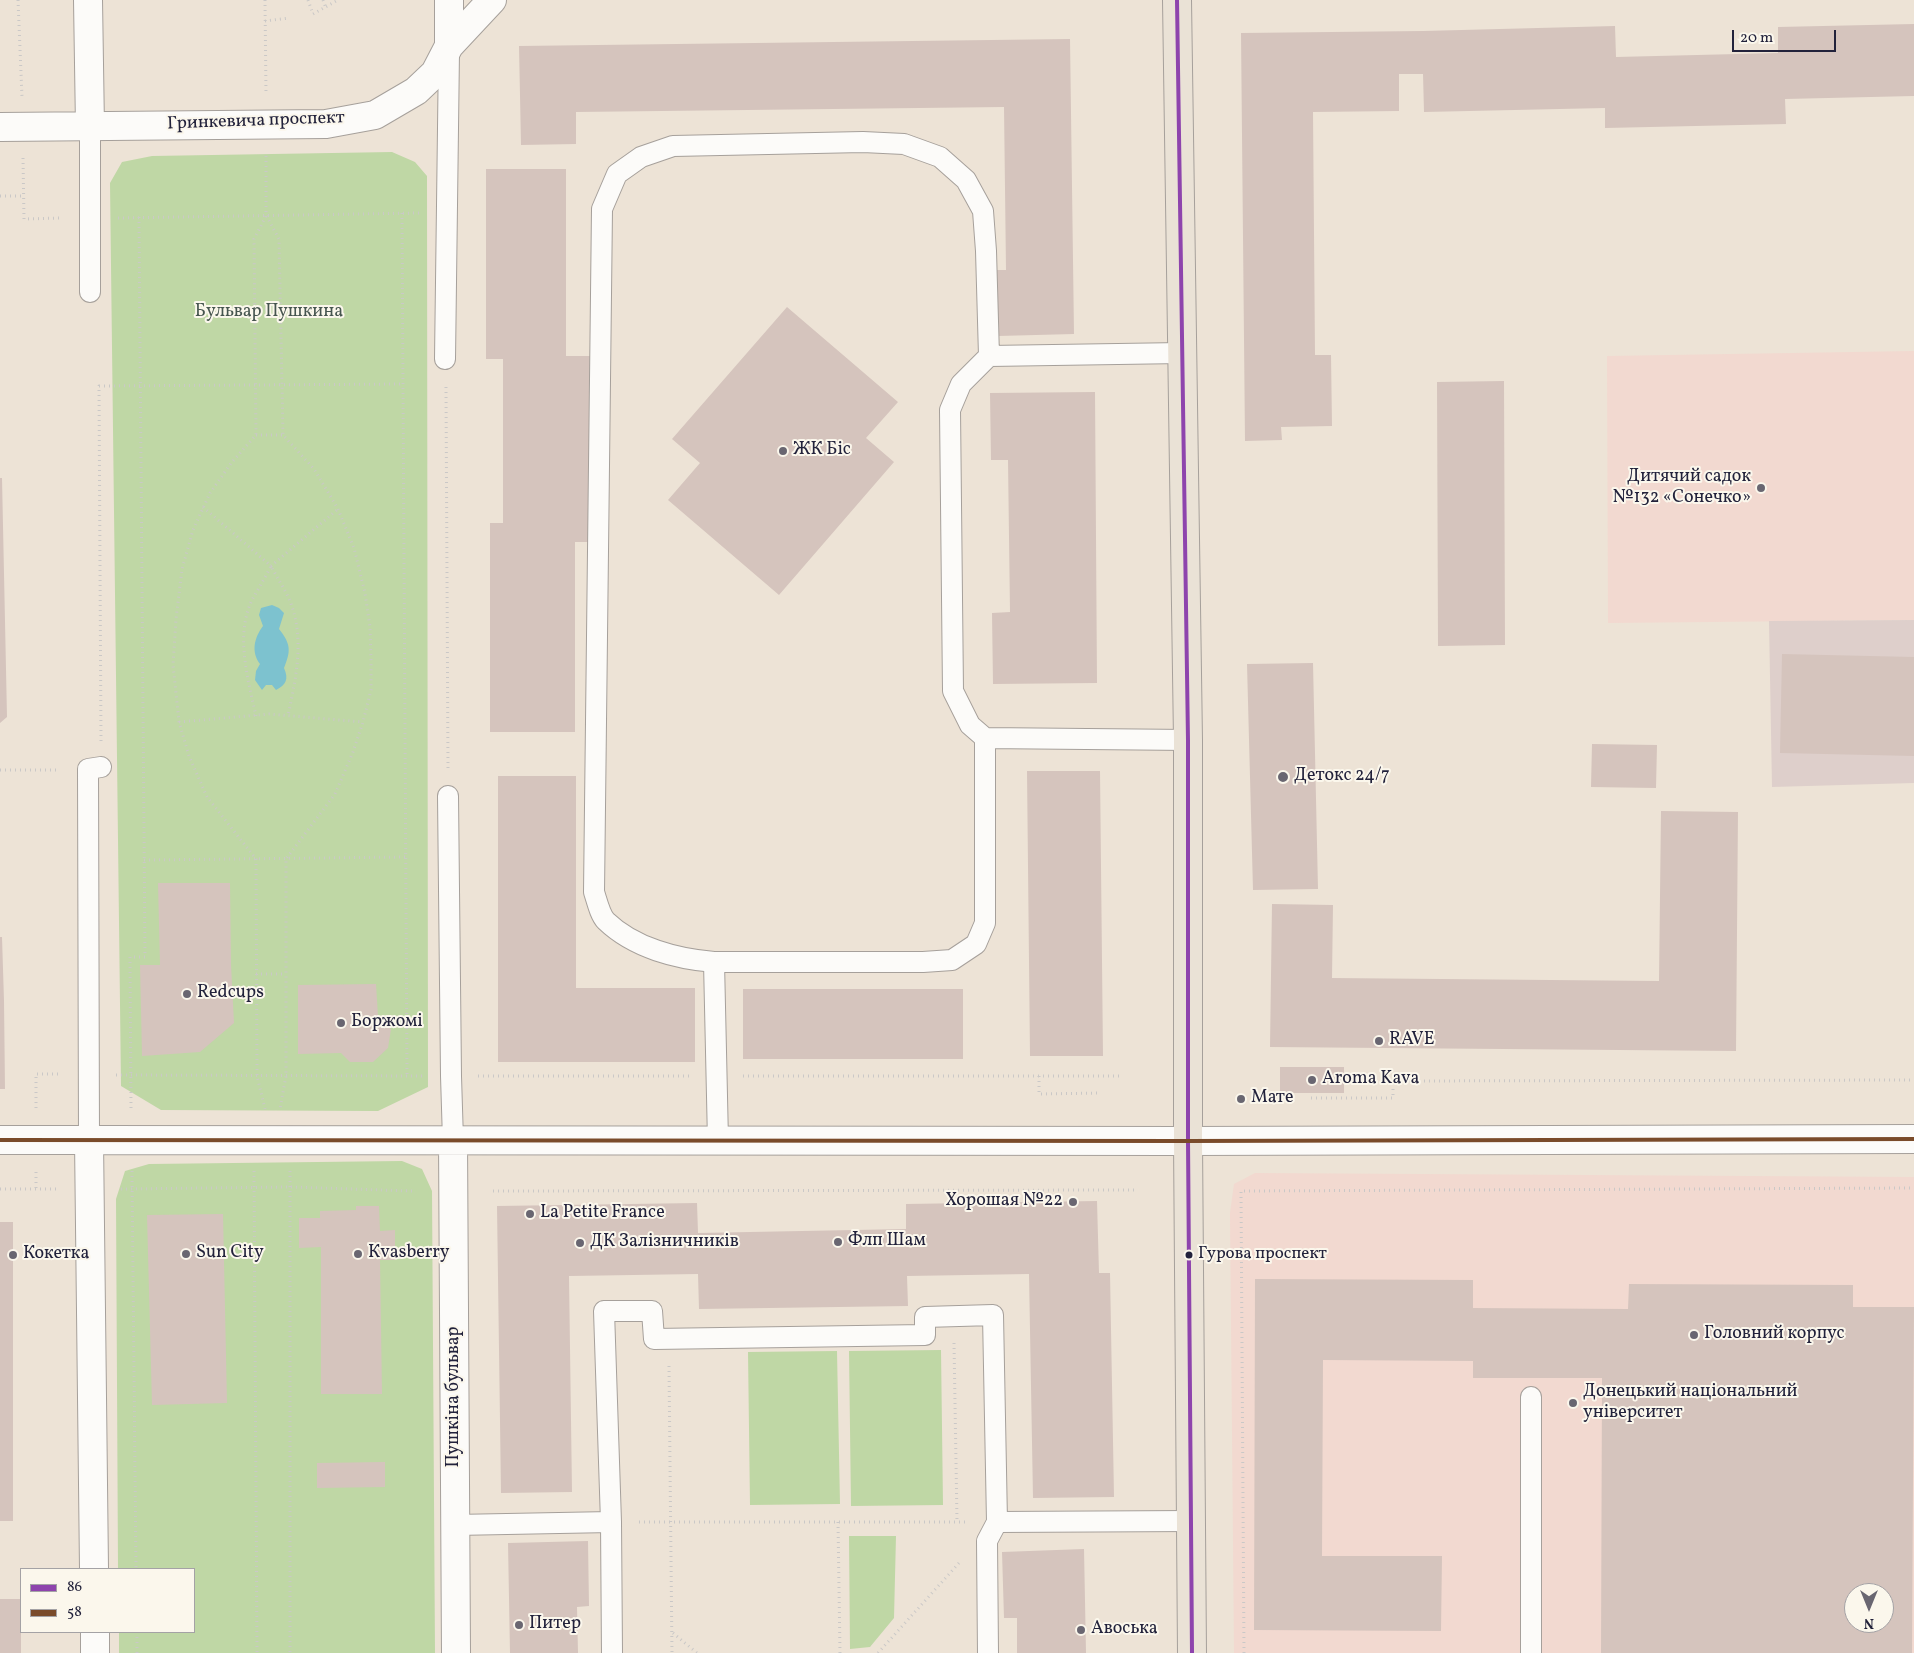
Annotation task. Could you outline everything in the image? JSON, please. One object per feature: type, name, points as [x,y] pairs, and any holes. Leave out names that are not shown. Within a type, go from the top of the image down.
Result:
[{"type":"main road","points":[[1177,0],[1188,740],[1188,1141],[1193,1653]]},
{"type":"street","points":[[88,0],[90,127]]},
{"type":"street","points":[[448,0],[449,46]]},
{"type":"street","name":"Гринкевича проспект","points":[[11,127],[326,124],[375,115],[416,91],[435,73],[449,46],[492,0]]},
{"type":"street","points":[[0,1140],[1188,1141],[1914,1139]]},
{"type":"street","points":[[89,1140],[94,1568]]},
{"type":"street","name":"Пушкіна бульвар","points":[[454,1140],[456,1653]]},
{"type":"street","points":[[94,1633],[95,1653]]},
{"type":"lane","points":[[445,358],[449,46]]},
{"type":"lane","points":[[90,127],[88,218],[90,292]]},
{"type":"lane","points":[[985,738],[985,923],[976,944],[952,960],[923,962],[714,962],[691,960],[660,952],[632,939],[605,920],[594,892],[602,209],[617,174],[641,156],[673,146],[863,142],[904,144],[940,157],[966,180],[983,211],[989,356]]},
{"type":"lane","points":[[1182,353],[989,356],[961,384],[950,410],[953,691],[970,725],[985,738],[1188,740]]},
{"type":"lane","points":[[89,1140],[88,1075],[95,768]]},
{"type":"lane","points":[[448,796],[451,1076],[454,1140]]},
{"type":"lane","points":[[714,962],[718,1141]]},
{"type":"lane","points":[[612,1653],[611,1522],[604,1311],[652,1311],[654,1339],[924,1335],[924,1317],[993,1315],[997,1522],[986,1541],[988,1653]]},
{"type":"lane","points":[[1531,1397],[1531,1653]]},
{"type":"lane","points":[[997,1522],[1192,1521]]},
{"type":"lane","points":[[455,1525],[611,1522]]},
{"type":"path","points":[[18,0],[11,127],[23,196],[24,218],[447,213]]},
{"type":"path","points":[[265,0],[266,215],[254,239],[256,436],[232,462],[210,493],[193,530],[182,569],[173,665],[178,722],[188,756],[207,797],[256,859],[257,1076],[274,1140],[290,1169],[291,1187],[290,1653]]},
{"type":"path","points":[[308,0],[313,14],[337,0]]},
{"type":"path","points":[[322,0],[326,8]]},
{"type":"path","points":[[265,20],[289,18]]},
{"type":"path","points":[[0,196],[23,196]]},
{"type":"path","points":[[402,213],[407,1076]]},
{"type":"path","points":[[257,1653],[254,1161],[274,1140],[286,1076],[286,859],[335,794],[353,752],[371,690],[370,627],[354,548],[338,509],[314,469],[283,436],[279,239],[266,215]]},
{"type":"path","points":[[136,1568],[130,957],[145,956],[139,217]]},
{"type":"path","points":[[255,309],[281,309]]},
{"type":"path","points":[[445,358],[448,796]]},
{"type":"path","points":[[0,770],[95,768],[99,386],[403,384]]},
{"type":"path","points":[[256,436],[283,436]]},
{"type":"path","points":[[203,507],[271,566],[289,599],[296,622],[299,650],[288,716]]},
{"type":"path","points":[[256,716],[245,654],[245,626],[251,601],[271,566],[338,509]]},
{"type":"path","points":[[178,722],[256,716],[288,716],[363,722]]},
{"type":"path","points":[[144,860],[406,857]]},
{"type":"path","points":[[256,974],[286,974]]},
{"type":"path","points":[[88,1075],[286,1076]]},
{"type":"path","points":[[1039,1076],[1039,1094],[1100,1093]]},
{"type":"path","points":[[1311,1098],[1393,1098],[1393,1081],[1914,1080]]},
{"type":"path","points":[[0,1189],[132,1190],[291,1187],[412,1191]]},
{"type":"path","points":[[1244,1653],[1242,1191],[1914,1188]]},
{"type":"path","points":[[493,1191],[1134,1190]]},
{"type":"path","points":[[954,1316],[957,1522]]},
{"type":"path","points":[[669,1339],[672,1653]]},
{"type":"path","points":[[611,1522],[997,1522]]},
{"type":"path","points":[[838,1522],[840,1653]]},
{"type":"path","points":[[878,1653],[964,1559]]},
{"type":"path","points":[[672,1632],[698,1653]]},
{"type":"path","points":[[137,1633],[137,1653]]},
{"type":"shaded area","name":"Дитячий садок №132 «Сонечко»","points":[[1914,351],[1914,620],[1608,623],[1607,356]]},
{"type":"shaded area","points":[[1914,620],[1914,783],[1772,787],[1769,621]]},
{"type":"shaded area","name":"Донецький національний університет","points":[[1255,1173],[1914,1177],[1914,1653],[1234,1653],[1230,1213],[1234,1184]]},
{"type":"green space","name":"Бульвар Пушкина","points":[[392,152],[415,162],[427,176],[428,1087],[378,1111],[161,1110],[121,1086],[110,183],[122,162],[152,156]]},
{"type":"green space","points":[[402,1161],[422,1169],[432,1191],[435,1653],[119,1653],[119,1633],[195,1633],[195,1568],[118,1568],[116,1199],[125,1171],[149,1164]]},
{"type":"green space","points":[[941,1350],[943,1505],[851,1506],[849,1351]]},
{"type":"green space","points":[[837,1351],[840,1504],[750,1505],[748,1352]]},
{"type":"green space","points":[[849,1536],[896,1536],[894,1618],[870,1647],[850,1649]]},
{"type":"water","points":[[272,605],[284,613],[279,629],[286,639],[289,648],[284,668],[286,681],[276,690],[272,685],[266,685],[262,690],[255,680],[256,671],[260,664],[255,655],[255,645],[257,635],[263,626],[259,615],[261,608]]},
{"type":"building","points":[[1914,24],[1914,96],[1785,99],[1786,124],[1605,128],[1605,108],[1424,112],[1423,74],[1399,74],[1399,111],[1313,112],[1315,355],[1331,355],[1332,426],[1281,427],[1282,440],[1245,441],[1241,33],[1615,26],[1616,57],[1778,53],[1778,27]]},
{"type":"building","points":[[1070,39],[1074,334],[998,336],[997,270],[1006,270],[1004,107],[576,112],[576,144],[521,145],[519,46]]},
{"type":"building","points":[[486,169],[566,169],[566,356],[590,356],[590,542],[575,542],[575,732],[490,732],[490,523],[503,523],[503,359],[486,359]]},
{"type":"building","name":"ЖК Біс","points":[[787,307],[898,402],[866,438],[894,462],[779,595],[668,500],[700,463],[672,439]]},
{"type":"building","points":[[1504,381],[1505,645],[1438,646],[1437,382]]},
{"type":"building","points":[[1095,392],[1097,683],[993,684],[992,613],[1010,612],[1008,460],[991,460],[990,393]]},
{"type":"building","points":[[0,478],[2,478],[7,717],[0,723]]},
{"type":"building","points":[[1782,654],[1914,657],[1914,756],[1780,753]]},
{"type":"building","name":"Детокс 24/7","points":[[1313,663],[1318,889],[1253,890],[1247,664]]},
{"type":"building","points":[[1592,744],[1657,745],[1656,788],[1591,787]]},
{"type":"building","points":[[1027,771],[1100,771],[1103,1056],[1030,1056]]},
{"type":"building","points":[[498,776],[576,776],[576,988],[695,988],[695,1062],[498,1062]]},
{"type":"building","points":[[1661,811],[1738,812],[1736,1051],[1270,1047],[1272,904],[1333,905],[1332,978],[1659,981]]},
{"type":"building","points":[[158,883],[230,883],[234,1023],[200,1052],[142,1056],[140,965],[160,965]]},
{"type":"building","points":[[0,937],[2,937],[5,1089],[0,1089]]},
{"type":"building","name":"Боржомi","points":[[376,984],[378,1016],[391,1029],[388,1048],[373,1062],[350,1062],[341,1053],[298,1054],[298,985]]},
{"type":"building","points":[[743,989],[963,989],[963,1059],[743,1059]]},
{"type":"building","name":"Aroma Kava","points":[[1280,1067],[1344,1067],[1344,1093],[1280,1093]]},
{"type":"building","points":[[1097,1201],[1099,1273],[1110,1273],[1114,1497],[1033,1498],[1029,1274],[907,1276],[908,1306],[699,1309],[698,1274],[569,1276],[572,1492],[501,1493],[497,1206],[697,1203],[698,1233],[906,1229],[906,1204]]},
{"type":"building","points":[[356,1206],[379,1206],[380,1231],[395,1230],[395,1260],[380,1260],[382,1394],[321,1394],[321,1247],[299,1248],[299,1218],[320,1218],[320,1211],[356,1210]]},
{"type":"building","points":[[223,1214],[227,1403],[152,1405],[147,1215]]},
{"type":"building","points":[[0,1222],[13,1222],[13,1521],[0,1521]]},
{"type":"building","points":[[1255,1279],[1473,1280],[1473,1308],[1628,1309],[1629,1284],[1853,1285],[1853,1307],[1914,1307],[1912,1653],[1601,1653],[1602,1378],[1473,1378],[1473,1361],[1323,1360],[1322,1556],[1442,1556],[1441,1631],[1254,1630]]},
{"type":"building","points":[[385,1462],[385,1487],[317,1488],[317,1463]]},
{"type":"building","points":[[588,1541],[589,1606],[577,1607],[578,1653],[510,1653],[508,1543]]},
{"type":"building","points":[[1084,1549],[1086,1653],[1017,1653],[1017,1618],[1004,1618],[1002,1552]]},
{"type":"building","points":[[0,1599],[20,1599],[21,1653],[0,1653]]},
{"type":"transit line","name":"86","points":[[1177,0],[1188,740],[1188,1141],[1192,1653]]},
{"type":"transit line","name":"58","points":[[0,1140],[1188,1141],[1914,1139]]},
{"type":"place","name":"ЖК Біс","points":[[783,451]]},
{"type":"place","name":"Дитячий садок №132 «Сонечко»","points":[[1761,488]]},
{"type":"place","name":"Детокс 24/7","points":[[1283,777]]},
{"type":"place","name":"Redcups","points":[[187,994]]},
{"type":"place","name":"Боржомi","points":[[341,1023]]},
{"type":"place","name":"RAVE","points":[[1379,1041]]},
{"type":"place","name":"Aroma Kava","points":[[1312,1080]]},
{"type":"place","name":"Мате","points":[[1241,1099]]},
{"type":"place","name":"Хорошая №22","points":[[1073,1202]]},
{"type":"place","name":"La Petite France","points":[[530,1214]]},
{"type":"place","name":"Флп Шам","points":[[838,1242]]},
{"type":"place","name":"ДК Залізничників","points":[[580,1243]]},
{"type":"place","name":"Sun City","points":[[186,1254]]},
{"type":"place","name":"Кvasberry","points":[[358,1254]]},
{"type":"place","name":"Кокетка","points":[[13,1255]]},
{"type":"place","name":"Гурова проспект","points":[[1189,1255]]},
{"type":"place","name":"Головний корпус","points":[[1694,1335]]},
{"type":"place","name":"Донецький національний університет","points":[[1573,1403]]},
{"type":"place","name":"Питер","points":[[519,1625]]},
{"type":"place","name":"Авоська","points":[[1081,1630]]}]
